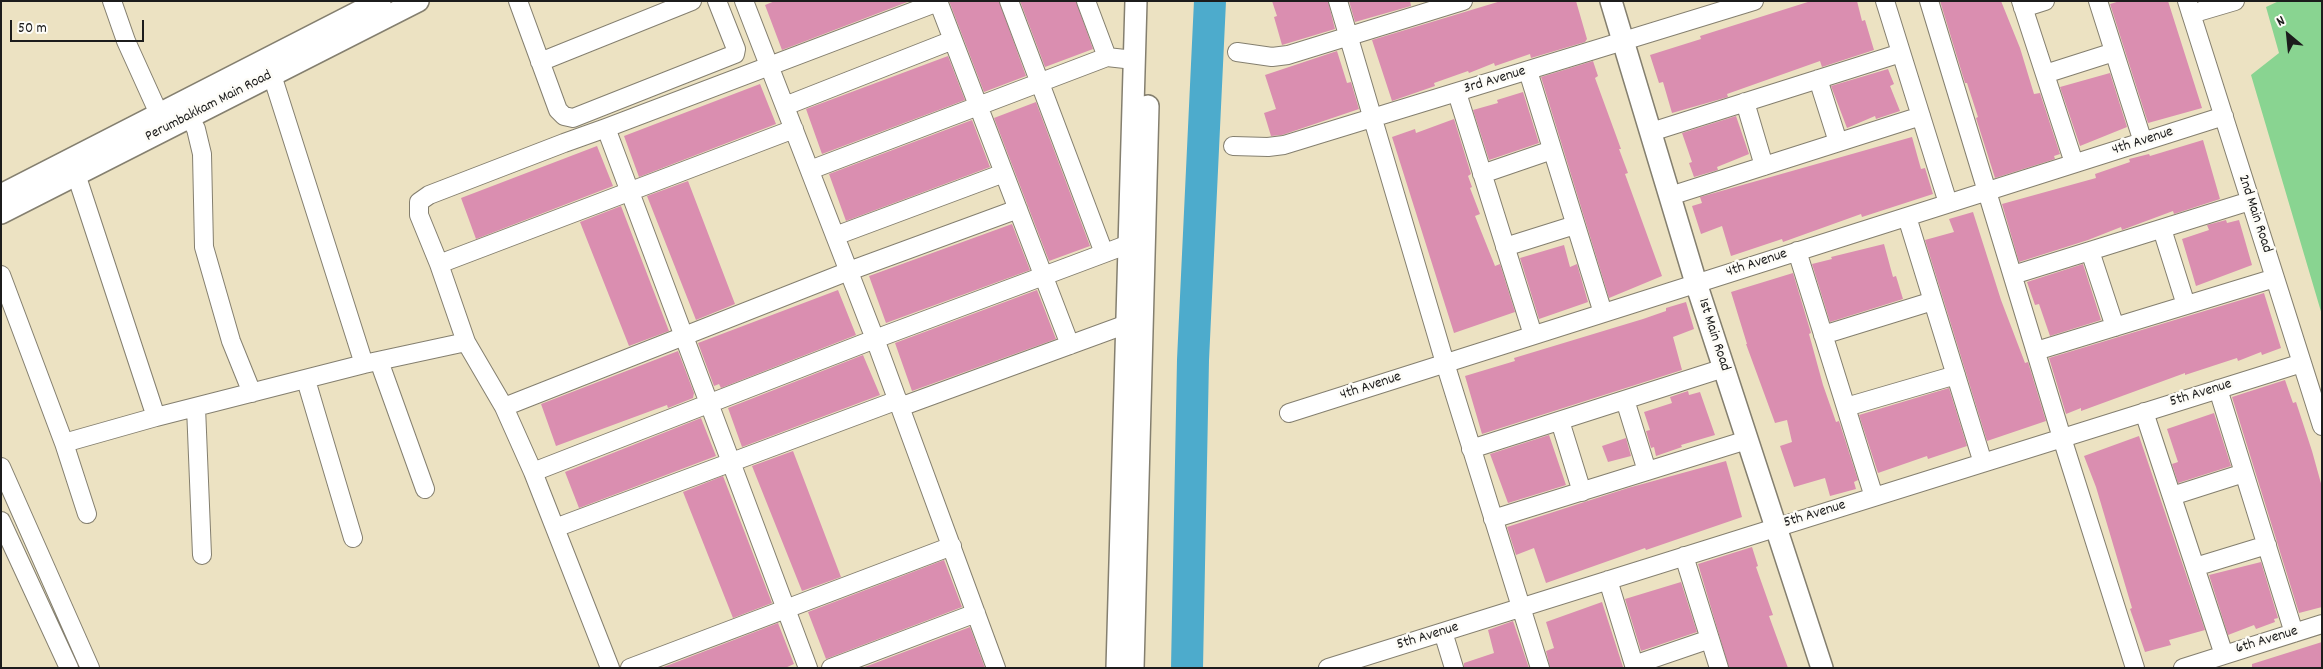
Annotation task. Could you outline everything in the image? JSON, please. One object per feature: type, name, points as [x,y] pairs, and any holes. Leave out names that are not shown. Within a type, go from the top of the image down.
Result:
[{"type":"street","points":[[112,1],[126,41],[162,122]]},
{"type":"street","name":"Perumbakkam Main Road","points":[[1,213],[76,174],[162,122],[380,1]]},
{"type":"street","name":"Perumbakkam Main Road","points":[[1,195],[162,122],[189,116],[418,1]]},
{"type":"street","points":[[540,62],[692,1]]},
{"type":"street","points":[[521,2],[558,110],[564,116],[573,118],[735,54],[736,49],[717,1]]},
{"type":"street","points":[[744,1],[875,339],[996,668]]},
{"type":"street","points":[[1009,1],[1104,253]]},
{"type":"street","points":[[1086,1],[1107,57]]},
{"type":"street","points":[[1117,668],[1136,1]]},
{"type":"street","points":[[1133,668],[1150,1]]},
{"type":"street","points":[[1338,1],[1471,449],[1540,668]]},
{"type":"street","points":[[1237,52],[1272,58],[1288,55],[1348,38],[1419,8],[1463,1]]},
{"type":"street","name":"1st Main Road","points":[[1611,1],[1696,283],[1822,668]]},
{"type":"street","name":"3rd Avenue","points":[[1233,146],[1268,147],[1284,145],[1754,1]]},
{"type":"street","points":[[1885,1],[1948,203]]},
{"type":"street","points":[[1929,1],[2062,438],[2135,668]]},
{"type":"street","points":[[2045,1],[2022,5],[2074,163]]},
{"type":"street","points":[[2098,1],[2143,142]]},
{"type":"street","points":[[2189,8],[2235,1]]},
{"type":"street","points":[[610,668],[555,528],[504,407],[466,342],[439,264],[419,215],[418,202],[429,195],[564,142],[606,128],[938,2],[1070,345]]},
{"type":"street","name":"2nd Main Road","points":[[2189,8],[2322,426]]},
{"type":"street","points":[[785,106],[953,40]]},
{"type":"street","points":[[2045,74],[2114,52]]},
{"type":"street","points":[[1651,132],[1901,53]]},
{"type":"street","points":[[810,170],[1107,57],[1134,60]]},
{"type":"street","points":[[1528,71],[1603,313]]},
{"type":"street","points":[[272,75],[372,362],[425,489]]},
{"type":"street","points":[[1818,79],[1838,142]]},
{"type":"street","points":[[1457,93],[1533,335]]},
{"type":"street","points":[[1745,102],[1764,166]]},
{"type":"street","points":[[189,116],[196,129],[202,154],[204,248],[231,341],[252,394]]},
{"type":"street","points":[[1670,196],[1921,116]]},
{"type":"street","name":"4th Avenue","points":[[1290,413],[2224,116]]},
{"type":"street","points":[[606,128],[808,668]]},
{"type":"street","points":[[439,264],[794,129]]},
{"type":"street","points":[[1482,174],[1552,150]]},
{"type":"street","points":[[835,236],[1004,173]]},
{"type":"street","points":[[76,174],[156,416]]},
{"type":"street","points":[[2013,275],[2250,201]]},
{"type":"street","points":[[504,407],[849,272],[1018,209]]},
{"type":"street","points":[[1907,217],[1983,463]]},
{"type":"street","points":[[1505,247],[1575,225]]},
{"type":"street","points":[[2162,229],[2186,305]]},
{"type":"street","points":[[532,472],[708,402],[1129,244]]},
{"type":"street","points":[[1797,251],[1874,497]]},
{"type":"street","points":[[2090,251],[2115,327]]},
{"type":"street","points":[[1,275],[64,443],[87,514]]},
{"type":"street","points":[[2036,351],[2275,278]]},
{"type":"street","points":[[1823,335],[1933,301]]},
{"type":"street","points":[[555,528],[731,462],[1127,324]]},
{"type":"street","points":[[64,443],[156,416],[252,394],[372,362],[466,342]]},
{"type":"street","name":"5th Avenue","points":[[1328,668],[1376,661],[1443,632],[2302,363]]},
{"type":"street","points":[[1471,449],[1724,368]]},
{"type":"street","points":[[1846,407],[1956,375]]},
{"type":"street","points":[[306,380],[353,538]]},
{"type":"street","points":[[2218,389],[2294,633]]},
{"type":"street","points":[[1625,400],[1646,471]]},
{"type":"street","points":[[196,407],[202,555]]},
{"type":"street","points":[[2144,412],[2224,655]]},
{"type":"street","points":[[1560,421],[1582,492]]},
{"type":"street","points":[[1493,519],[1747,440]]},
{"type":"street","points":[[1,467],[90,668]]},
{"type":"street","points":[[2172,496],[2244,473]]},
{"type":"street","points":[[1,521],[69,668]]},
{"type":"street","points":[[2195,567],[2267,545]]},
{"type":"street","points":[[630,668],[952,546]]},
{"type":"street","points":[[1684,556],[1719,668]]},
{"type":"street","points":[[1608,580],[1635,666],[1710,639]]},
{"type":"street","points":[[832,668],[976,613]]},
{"type":"street","name":"6th Avenue","points":[[2183,668],[2322,624]]},
{"type":"street","points":[[1443,632],[1454,668]]},
{"type":"green space","points":[[2279,1],[2322,1],[2322,315],[2251,75],[2279,53],[2266,7]]},
{"type":"building","points":[[775,1],[910,1],[782,50],[765,5]]},
{"type":"building","points":[[949,1],[999,1],[1026,76],[984,92]]},
{"type":"building","points":[[1020,1],[1076,1],[1093,49],[1045,67]]},
{"type":"building","points":[[1272,1],[1328,1],[1335,29],[1282,45],[1274,17],[1277,16]]},
{"type":"building","points":[[1349,1],[1410,1],[1411,6],[1355,22]]},
{"type":"building","points":[[1501,1],[1576,1],[1587,39],[1585,42],[1531,58],[1530,54],[1495,66],[1494,63],[1469,73],[1468,71],[1434,83],[1435,86],[1392,101],[1372,40]]},
{"type":"building","points":[[1811,1],[1857,1],[1862,21],[1865,20],[1874,50],[1822,67],[1820,61],[1727,94],[1728,97],[1672,113],[1663,82],[1659,83],[1650,55],[1701,39],[1700,36]]},
{"type":"building","points":[[1940,1],[2001,1],[2020,48],[2034,94],[2040,93],[2060,154],[2054,156],[2055,159],[1995,178],[1976,118],[1978,117],[1967,83],[1965,83]]},
{"type":"building","points":[[2120,1],[2168,1],[2202,108],[2148,123],[2110,4]]},
{"type":"building","points":[[1337,51],[1347,83],[1351,82],[1359,109],[1282,135],[1271,136],[1264,113],[1276,109],[1265,75]]},
{"type":"building","points":[[948,56],[965,100],[822,154],[806,109]]},
{"type":"building","points":[[1593,61],[1598,76],[1595,78],[1628,173],[1625,174],[1662,276],[1609,298],[1541,77]]},
{"type":"building","points":[[1888,69],[1894,84],[1890,86],[1900,111],[1876,119],[1875,116],[1847,128],[1831,86]]},
{"type":"building","points":[[2110,73],[2127,127],[2080,146],[2060,87]]},
{"type":"building","points":[[760,84],[776,124],[639,177],[624,136]]},
{"type":"building","points":[[1523,92],[1539,143],[1489,160],[1473,110],[1498,103],[1497,100]]},
{"type":"building","points":[[1036,102],[1090,246],[1049,261],[994,118]]},
{"type":"building","points":[[1736,116],[1749,154],[1717,167],[1718,170],[1694,177],[1689,163],[1692,162],[1682,133]]},
{"type":"building","points":[[1454,119],[1471,174],[1468,176],[1472,187],[1470,188],[1480,214],[1475,216],[1495,266],[1500,264],[1515,312],[1454,333],[1392,137],[1415,129],[1416,133]]},
{"type":"building","points":[[972,120],[990,167],[846,221],[829,174]]},
{"type":"building","points":[[1912,137],[1921,169],[1925,168],[1933,194],[1862,217],[1861,214],[1783,242],[1782,239],[1731,256],[1722,226],[1701,234],[1692,206],[1702,203],[1700,197]]},
{"type":"building","points":[[2203,140],[2220,199],[2174,214],[2173,211],[2122,230],[2121,227],[2088,240],[2019,262],[2002,204],[2096,178],[2095,174],[2130,162],[2129,159],[2149,154],[2150,156]]},
{"type":"building","points":[[597,146],[613,186],[476,239],[461,198]]},
{"type":"building","points":[[688,181],[735,304],[696,320],[647,196]]},
{"type":"building","points":[[621,206],[669,331],[629,346],[580,222]]},
{"type":"building","points":[[1973,212],[2001,300],[2025,363],[2028,362],[2046,421],[1987,441],[1925,240],[1954,232],[1949,219]]},
{"type":"building","points":[[2226,220],[2227,223],[2239,220],[2252,265],[2196,286],[2182,239],[2209,230],[2207,225]]},
{"type":"building","points":[[1012,224],[1030,270],[886,323],[869,276]]},
{"type":"building","points":[[1884,244],[1893,277],[1896,276],[1903,299],[1830,322],[1812,264],[1832,259],[1831,257]]},
{"type":"building","points":[[1564,245],[1570,267],[1577,264],[1588,302],[1539,319],[1520,258]]},
{"type":"building","points":[[2083,264],[2101,320],[2050,336],[2039,304],[2035,305],[2027,282]]},
{"type":"building","points":[[1793,273],[1811,333],[1809,334],[1823,385],[1836,422],[1839,421],[1858,480],[1854,482],[1856,489],[1830,496],[1825,478],[1794,487],[1780,446],[1792,442],[1787,420],[1775,423],[1746,344],[1731,292]]},
{"type":"building","points":[[838,290],[856,335],[721,388],[719,384],[714,386],[698,343]]},
{"type":"building","points":[[1037,290],[1056,339],[912,391],[895,343]]},
{"type":"building","points":[[2264,293],[2281,348],[2262,355],[2261,352],[2238,361],[2237,358],[2185,375],[2185,373],[2081,411],[2081,408],[2066,414],[2049,358]]},
{"type":"building","points":[[1686,302],[1694,329],[1673,337],[1682,370],[1482,434],[1465,376],[1515,361],[1514,358],[1643,319],[1666,311],[1666,308]]},
{"type":"building","points":[[678,351],[694,393],[693,398],[668,408],[667,405],[556,446],[541,404]]},
{"type":"building","points":[[863,355],[880,395],[742,447],[728,408]]},
{"type":"building","points":[[2285,380],[2293,403],[2296,402],[2322,487],[2322,607],[2299,613],[2232,397]]},
{"type":"building","points":[[1949,388],[1967,446],[1928,459],[1927,456],[1878,473],[1859,415]]},
{"type":"building","points":[[1688,391],[1689,395],[1700,392],[1715,435],[1681,445],[1682,447],[1656,456],[1654,447],[1651,448],[1646,431],[1650,430],[1644,412],[1672,403],[1670,397]]},
{"type":"building","points":[[2214,413],[2231,466],[2178,483],[2172,464],[2178,462],[2167,429]]},
{"type":"building","points":[[701,418],[716,456],[579,508],[565,472]]},
{"type":"building","points":[[1549,435],[1566,485],[1508,503],[1490,454]]},
{"type":"building","points":[[2139,436],[2205,630],[2169,640],[2171,645],[2145,652],[2130,609],[2132,608],[2096,487],[2084,456]]},
{"type":"building","points":[[1626,438],[1631,456],[1608,462],[1602,446]]},
{"type":"building","points":[[793,451],[841,577],[802,591],[752,466]]},
{"type":"building","points":[[1726,461],[1742,517],[1646,550],[1645,548],[1546,583],[1534,548],[1516,555],[1507,527],[1628,488]]},
{"type":"building","points":[[723,476],[772,603],[733,618],[683,492]]},
{"type":"building","points":[[1752,547],[1758,566],[1756,567],[1773,615],[1769,616],[1788,668],[1729,668],[1698,564]]},
{"type":"building","points":[[944,560],[962,607],[826,659],[808,612]]},
{"type":"building","points":[[2261,562],[2278,618],[2274,619],[2275,622],[2256,629],[2254,625],[2228,635],[2209,575]]},
{"type":"building","points":[[1681,582],[1697,632],[1641,651],[1625,599]]},
{"type":"building","points":[[1602,602],[1623,667],[1550,668],[1546,651],[1554,648],[1546,622]]},
{"type":"building","points":[[1513,621],[1529,668],[1464,668],[1464,663],[1494,653],[1488,630]]},
{"type":"building","points":[[778,623],[794,664],[785,668],[661,668]]},
{"type":"building","points":[[970,627],[985,668],[862,668]]},
{"type":"building","points":[[2322,642],[2322,668],[2252,668],[2252,664]]},
{"type":"waterway","points":[[1187,668],[1193,360],[1210,1]]}]
